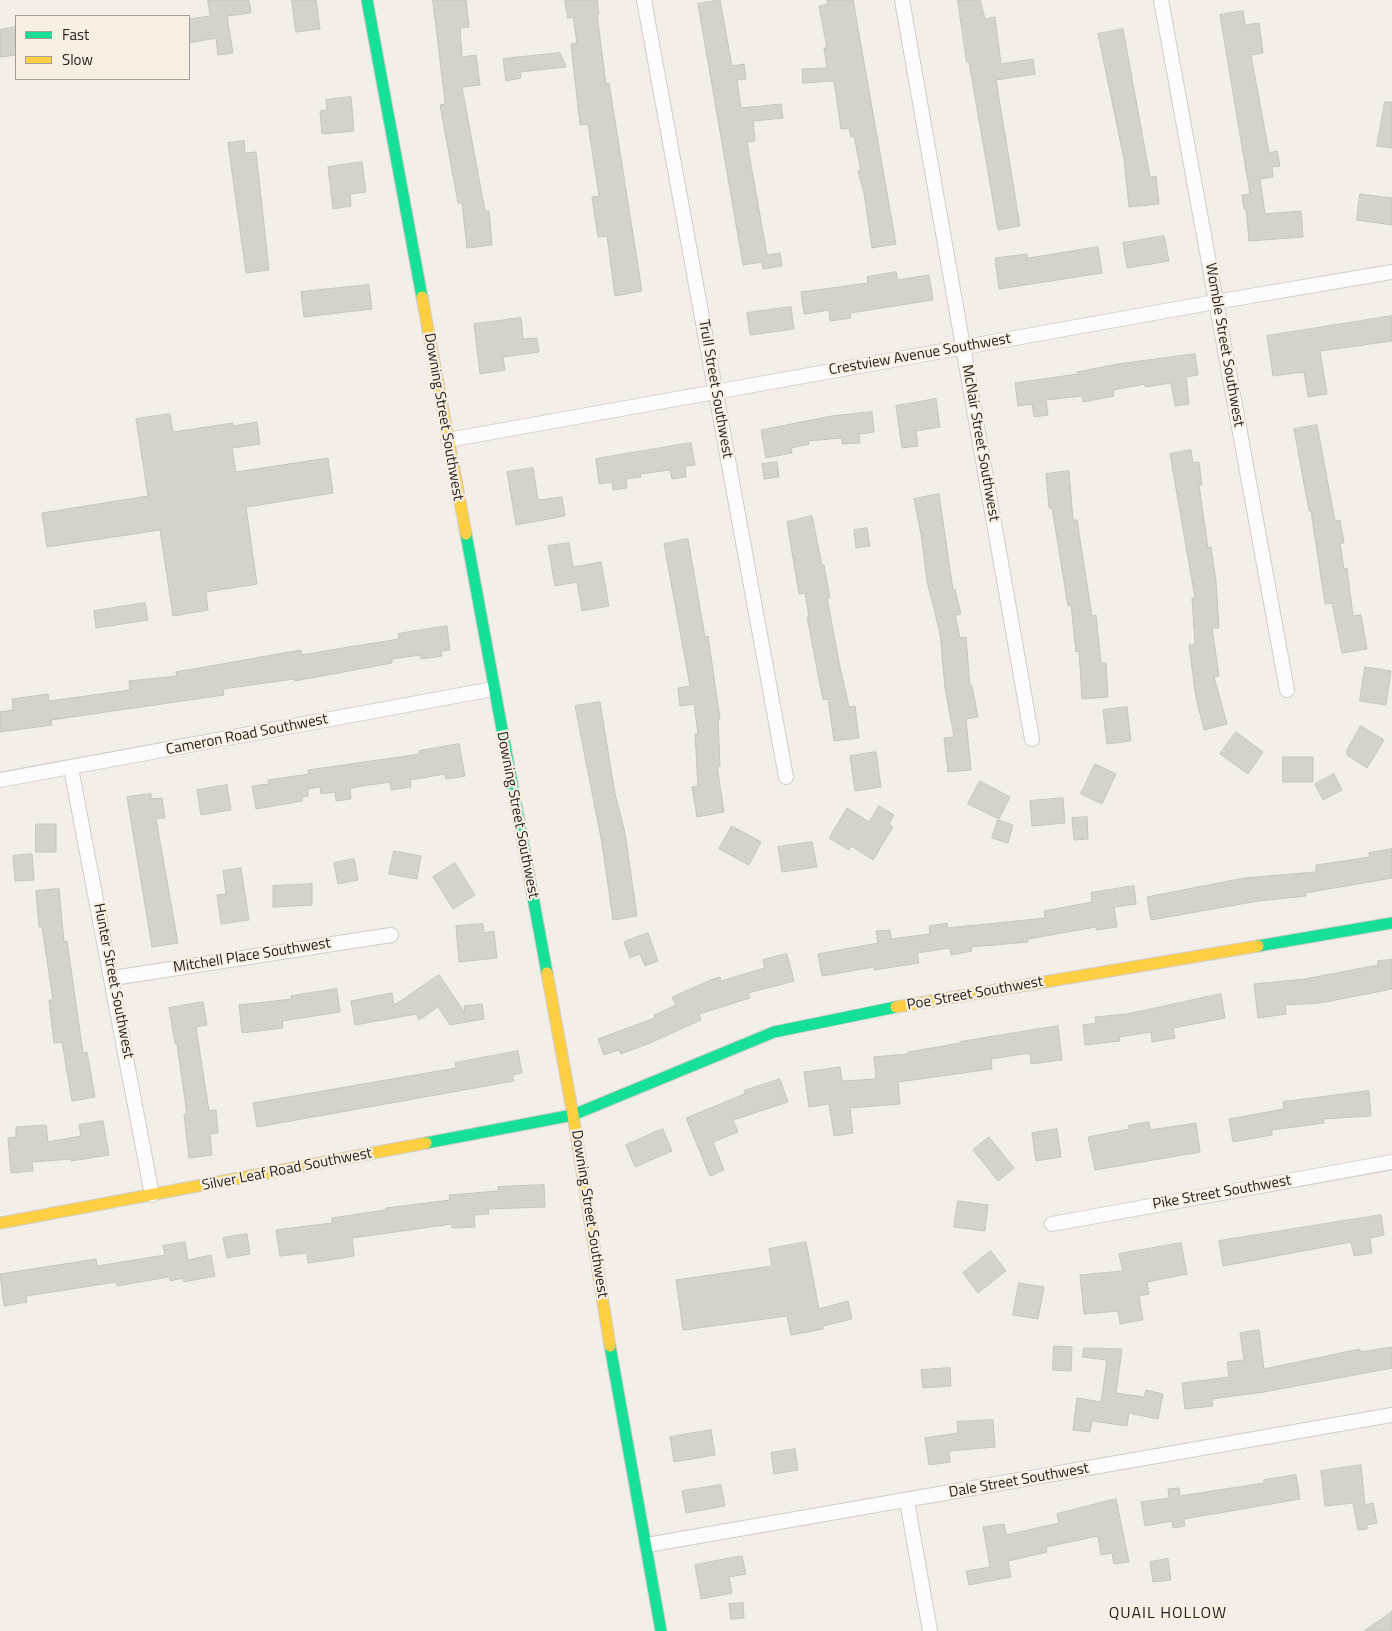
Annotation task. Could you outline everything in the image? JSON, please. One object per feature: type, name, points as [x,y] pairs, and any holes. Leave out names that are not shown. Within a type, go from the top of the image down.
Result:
[{"type":"street","name":"Downing Street Southwest","points":[[367,0],[573,1115],[608,1336],[662,1631]]},
{"type":"street","name":"Trull Street Southwest","points":[[644,0],[786,777]]},
{"type":"street","name":"McNair Street Southwest","points":[[902,0],[1032,739]]},
{"type":"street","name":"Womble Street Southwest","points":[[1161,0],[1287,690]]},
{"type":"street","name":"Crestview Avenue Southwest","points":[[448,440],[1392,272]]},
{"type":"street","name":"Cameron Road Southwest","points":[[0,780],[493,689]]},
{"type":"street","name":"Hunter Street Southwest","points":[[71,768],[152,1195]]},
{"type":"street","name":"Poe Street Southwest","points":[[573,1115],[774,1032],[845,1016],[1392,922]]},
{"type":"street","name":"Mitchell Place Southwest","points":[[112,978],[391,935]]},
{"type":"street","name":"Silver Leaf Road Southwest","points":[[0,1223],[573,1115]]},
{"type":"street","name":"Pike Street Southwest","points":[[1052,1224],[1392,1162]]},
{"type":"street","name":"Dale Street Southwest","points":[[646,1545],[1392,1415]]},
{"type":"street","points":[[907,1501],[930,1631]]},
{"type":"building","points":[[208,0],[249,0],[251,13],[227,16],[233,53],[218,55],[216,38],[190,43],[190,19],[210,16]]},
{"type":"building","points":[[292,0],[316,0],[320,29],[296,32]]},
{"type":"building","points":[[433,0],[466,0],[469,27],[460,28],[462,57],[476,55],[480,85],[462,87],[485,211],[489,211],[492,245],[467,248],[462,203],[458,203],[440,105],[445,104]]},
{"type":"building","points":[[565,0],[597,0],[606,84],[609,83],[642,291],[615,296],[607,236],[598,237],[592,197],[599,196],[588,124],[580,125],[571,44],[577,43],[573,17],[568,18]]},
{"type":"building","points":[[720,0],[732,66],[744,64],[746,79],[737,80],[741,108],[781,104],[783,118],[753,121],[755,141],[747,142],[767,255],[780,253],[782,266],[763,269],[762,262],[743,265],[698,4]]},
{"type":"building","points":[[827,0],[853,0],[896,244],[872,248],[864,193],[858,171],[861,171],[854,136],[851,137],[849,128],[841,129],[834,81],[803,83],[802,69],[827,68],[824,48],[827,48],[819,6],[828,4]]},
{"type":"building","points":[[958,0],[980,0],[985,19],[995,17],[1001,64],[1033,59],[1035,74],[996,80],[1020,226],[998,230],[969,62],[967,62]]},
{"type":"building","points":[[1243,11],[1245,25],[1259,23],[1263,53],[1251,55],[1269,153],[1277,151],[1280,166],[1272,167],[1273,177],[1260,179],[1265,214],[1301,211],[1303,237],[1249,241],[1246,209],[1244,209],[1242,195],[1250,194],[1220,15]]},
{"type":"building","points":[[15,27],[15,55],[0,57],[0,30]]},
{"type":"building","points":[[1123,29],[1150,177],[1156,176],[1159,204],[1129,207],[1124,159],[1098,34]]},
{"type":"building","points":[[560,53],[566,67],[520,72],[521,78],[506,81],[503,59]]},
{"type":"building","points":[[351,97],[354,131],[322,134],[320,111],[327,110],[326,100]]},
{"type":"building","points":[[1385,102],[1392,102],[1392,148],[1377,146]]},
{"type":"building","points":[[244,141],[245,153],[256,152],[269,270],[246,273],[228,143]]},
{"type":"building","points":[[362,162],[366,192],[350,194],[351,206],[333,209],[328,167]]},
{"type":"building","points":[[1360,194],[1392,198],[1392,225],[1357,220]]},
{"type":"building","points":[[1164,236],[1169,261],[1127,268],[1123,243]]},
{"type":"building","points":[[1098,247],[1102,273],[999,289],[995,258],[1027,254],[1027,258]]},
{"type":"building","points":[[896,272],[898,280],[929,275],[933,300],[850,313],[851,318],[830,321],[829,310],[804,314],[801,292],[868,283],[867,277]]},
{"type":"building","points":[[369,285],[372,309],[304,317],[301,292]]},
{"type":"building","points":[[791,307],[794,329],[750,335],[747,313]]},
{"type":"building","points":[[1392,316],[1392,341],[1320,351],[1327,394],[1308,397],[1304,372],[1273,376],[1267,336]]},
{"type":"building","points":[[521,318],[523,339],[537,338],[539,352],[503,357],[505,370],[480,374],[474,324]]},
{"type":"building","points":[[1195,354],[1198,375],[1186,377],[1189,404],[1175,406],[1171,383],[1145,387],[1145,384],[1113,390],[1114,396],[1083,402],[1082,396],[1046,400],[1048,415],[1034,417],[1032,404],[1018,406],[1015,383],[1078,374],[1077,372],[1118,364]]},
{"type":"building","points":[[936,399],[940,427],[916,431],[918,446],[902,448],[896,406]]},
{"type":"building","points":[[872,412],[874,432],[859,434],[860,443],[842,444],[842,438],[808,441],[809,444],[791,448],[792,453],[766,458],[761,430],[832,416]]},
{"type":"building","points":[[170,414],[173,432],[233,423],[233,426],[257,422],[260,444],[232,448],[236,472],[328,458],[333,493],[246,507],[257,584],[206,592],[208,610],[173,616],[160,530],[47,547],[42,513],[148,496],[136,419]]},
{"type":"building","points":[[1317,425],[1335,521],[1340,520],[1344,543],[1340,543],[1344,569],[1347,568],[1353,616],[1361,615],[1367,649],[1342,653],[1332,603],[1325,604],[1311,511],[1309,511],[1294,429]]},
{"type":"building","points":[[691,443],[695,465],[685,466],[686,477],[672,479],[670,470],[640,474],[641,477],[626,479],[627,488],[613,490],[612,482],[599,484],[596,459]]},
{"type":"building","points":[[1191,450],[1193,463],[1199,462],[1202,485],[1199,485],[1208,548],[1211,547],[1216,581],[1219,628],[1212,628],[1219,676],[1214,677],[1227,724],[1204,730],[1196,698],[1189,645],[1195,644],[1192,598],[1195,598],[1170,454]]},
{"type":"building","points":[[777,462],[779,477],[764,479],[762,464]]},
{"type":"building","points":[[533,468],[538,500],[562,497],[565,516],[516,525],[507,472]]},
{"type":"building","points":[[1069,471],[1073,520],[1077,520],[1092,616],[1096,615],[1101,663],[1106,663],[1108,697],[1082,699],[1079,651],[1076,652],[1071,605],[1068,606],[1052,508],[1049,508],[1046,474]]},
{"type":"building","points":[[939,494],[953,590],[955,589],[961,614],[955,615],[960,638],[966,637],[970,686],[972,686],[978,717],[966,719],[971,770],[948,772],[944,738],[954,737],[945,688],[940,633],[927,581],[914,499]]},
{"type":"building","points":[[812,516],[822,565],[824,565],[830,598],[827,598],[839,662],[849,707],[855,706],[859,738],[834,741],[828,699],[823,700],[807,617],[809,617],[805,593],[799,594],[787,522]]},
{"type":"building","points":[[867,528],[870,546],[856,548],[854,530]]},
{"type":"building","points":[[688,539],[705,637],[708,636],[720,719],[718,719],[720,766],[717,766],[724,812],[697,817],[692,787],[698,786],[695,734],[698,734],[694,704],[680,706],[678,688],[690,686],[664,544]]},
{"type":"building","points":[[569,543],[573,567],[601,562],[609,606],[582,611],[577,582],[555,586],[548,546]]},
{"type":"building","points":[[145,603],[148,620],[96,628],[94,611]]},
{"type":"building","points":[[447,626],[450,650],[441,651],[442,656],[421,659],[420,655],[392,659],[392,663],[295,681],[294,679],[223,689],[224,695],[51,720],[52,725],[0,732],[0,712],[13,710],[12,699],[48,694],[49,701],[130,690],[129,681],[177,676],[176,672],[301,650],[302,655],[399,639],[398,634]]},
{"type":"building","points":[[1365,667],[1391,671],[1386,705],[1360,701]]},
{"type":"building","points":[[600,702],[615,794],[625,833],[637,916],[613,920],[602,843],[575,706]]},
{"type":"building","points":[[1127,707],[1131,741],[1107,744],[1103,710]]},
{"type":"building","points":[[1361,726],[1384,740],[1367,768],[1347,755],[1347,750]]},
{"type":"building","points":[[1236,732],[1263,752],[1248,774],[1220,754]]},
{"type":"building","points":[[459,744],[465,776],[446,779],[445,774],[410,780],[411,787],[391,790],[390,782],[356,787],[350,789],[351,799],[336,801],[335,792],[321,794],[320,787],[308,789],[308,796],[302,797],[302,801],[256,809],[252,786],[269,784],[268,780],[309,774],[308,770],[420,754],[419,751]]},
{"type":"building","points":[[876,752],[881,787],[855,791],[850,756]]},
{"type":"building","points":[[1283,757],[1313,757],[1313,782],[1283,782]]},
{"type":"building","points":[[1095,764],[1116,774],[1102,804],[1081,794]]},
{"type":"building","points":[[1334,774],[1342,790],[1323,800],[1315,784]]},
{"type":"building","points":[[980,781],[1010,797],[999,819],[968,804]]},
{"type":"building","points":[[227,785],[231,810],[201,815],[197,790]]},
{"type":"building","points":[[151,794],[151,799],[162,798],[165,818],[156,819],[178,943],[152,947],[127,797]]},
{"type":"building","points":[[1063,798],[1065,823],[1032,826],[1030,801]]},
{"type":"building","points":[[879,806],[894,815],[889,824],[893,827],[873,860],[851,846],[849,850],[829,838],[847,808],[869,822]]},
{"type":"building","points":[[1087,817],[1088,839],[1074,840],[1072,818]]},
{"type":"building","points":[[998,820],[1013,825],[1008,843],[992,838]]},
{"type":"building","points":[[36,824],[56,824],[56,852],[36,852]]},
{"type":"building","points":[[732,826],[761,842],[749,865],[719,849]]},
{"type":"building","points":[[812,842],[817,867],[782,872],[778,847]]},
{"type":"building","points":[[1392,849],[1392,878],[1305,893],[1306,896],[1258,901],[1151,920],[1147,897],[1244,878],[1316,872],[1316,865],[1370,857],[1369,853]]},
{"type":"building","points":[[394,851],[421,856],[417,879],[389,874]]},
{"type":"building","points":[[32,854],[34,880],[15,881],[13,856]]},
{"type":"building","points":[[354,859],[358,880],[338,884],[334,863]]},
{"type":"building","points":[[455,863],[475,895],[453,909],[433,877]]},
{"type":"building","points":[[241,868],[249,920],[221,924],[217,895],[226,894],[223,871]]},
{"type":"building","points":[[312,884],[312,905],[273,907],[273,886]]},
{"type":"building","points":[[1134,886],[1136,904],[1114,907],[1117,927],[1096,930],[1096,927],[1028,939],[1028,942],[971,947],[972,951],[951,955],[950,948],[917,953],[919,963],[874,970],[874,967],[822,976],[818,954],[878,943],[876,931],[890,930],[891,939],[930,934],[929,926],[947,923],[948,928],[1045,918],[1044,911],[1092,902],[1091,893]]},
{"type":"building","points":[[59,889],[64,942],[67,941],[83,1053],[87,1052],[95,1097],[72,1101],[62,1042],[54,1043],[49,1000],[53,1000],[42,927],[39,927],[36,891]]},
{"type":"building","points":[[483,924],[484,933],[494,931],[497,958],[459,962],[456,926]]},
{"type":"building","points":[[648,933],[658,961],[645,966],[640,954],[630,958],[624,942]]},
{"type":"building","points":[[787,954],[794,981],[748,993],[750,998],[699,1014],[701,1020],[650,1043],[621,1054],[619,1050],[604,1055],[598,1039],[655,1018],[654,1015],[676,1005],[672,997],[720,977],[721,981],[765,968],[763,960]]},
{"type":"building","points":[[1392,960],[1392,989],[1320,1003],[1285,1005],[1286,1014],[1258,1018],[1254,984],[1305,979],[1378,965],[1378,961]]},
{"type":"building","points":[[439,975],[465,1013],[464,1006],[482,1004],[484,1019],[450,1025],[438,1007],[419,1020],[416,1014],[355,1025],[351,1001],[392,993],[394,1005]]},
{"type":"building","points":[[337,989],[340,1012],[282,1021],[283,1028],[242,1033],[239,1005],[292,999],[291,996]]},
{"type":"building","points":[[1221,994],[1225,1018],[1173,1028],[1175,1038],[1152,1042],[1151,1032],[1119,1037],[1120,1041],[1085,1045],[1083,1025],[1096,1023],[1095,1017],[1127,1014]]},
{"type":"building","points":[[203,1002],[207,1025],[196,1027],[209,1111],[216,1110],[218,1133],[210,1134],[212,1155],[189,1158],[184,1114],[187,1114],[177,1044],[175,1044],[169,1008]]},
{"type":"building","points":[[1058,1026],[1062,1060],[1031,1064],[1030,1053],[991,1059],[992,1069],[898,1082],[900,1104],[850,1108],[853,1133],[834,1136],[829,1104],[809,1107],[804,1072],[840,1067],[842,1081],[876,1079],[874,1057],[908,1054],[908,1052],[960,1042]]},
{"type":"building","points":[[518,1051],[522,1073],[512,1075],[514,1081],[257,1127],[253,1103],[456,1068],[455,1063]]},
{"type":"building","points":[[780,1079],[788,1102],[733,1120],[738,1132],[713,1142],[724,1170],[710,1176],[686,1118],[745,1094],[744,1091]]},
{"type":"building","points":[[1369,1091],[1371,1116],[1323,1119],[1324,1123],[1272,1130],[1272,1135],[1233,1142],[1229,1119],[1284,1109],[1283,1102]]},
{"type":"building","points":[[103,1121],[109,1155],[71,1161],[71,1159],[32,1162],[33,1171],[11,1173],[8,1138],[16,1137],[16,1127],[46,1125],[48,1142],[81,1136],[79,1125]]},
{"type":"building","points":[[1149,1122],[1150,1130],[1196,1123],[1200,1152],[1095,1170],[1088,1137],[1129,1129],[1128,1126]]},
{"type":"building","points":[[663,1129],[672,1151],[635,1167],[626,1145]]},
{"type":"building","points":[[1057,1129],[1061,1157],[1036,1161],[1032,1133]]},
{"type":"building","points":[[989,1137],[1014,1168],[998,1181],[973,1150]]},
{"type":"building","points":[[544,1185],[545,1207],[488,1209],[489,1214],[474,1215],[475,1227],[452,1228],[452,1224],[352,1238],[354,1256],[337,1259],[308,1263],[307,1253],[280,1256],[276,1230],[332,1223],[332,1218],[386,1210],[386,1208],[450,1200],[449,1195],[498,1191],[498,1187]]},
{"type":"building","points":[[958,1201],[988,1205],[985,1231],[954,1227]]},
{"type":"building","points":[[1381,1215],[1384,1235],[1370,1238],[1372,1253],[1354,1256],[1351,1242],[1223,1266],[1219,1241]]},
{"type":"building","points":[[247,1234],[250,1254],[227,1258],[223,1238]]},
{"type":"building","points":[[185,1242],[188,1260],[211,1255],[215,1276],[184,1282],[183,1278],[170,1281],[169,1277],[117,1286],[116,1282],[26,1296],[27,1302],[4,1306],[0,1274],[96,1259],[97,1266],[165,1255],[163,1246]]},
{"type":"building","points":[[806,1242],[819,1309],[848,1301],[852,1319],[823,1326],[823,1329],[791,1335],[787,1316],[683,1330],[676,1280],[772,1266],[769,1249]]},
{"type":"building","points":[[1181,1243],[1187,1274],[1147,1282],[1149,1294],[1139,1296],[1143,1320],[1120,1324],[1118,1311],[1084,1314],[1080,1275],[1123,1271],[1119,1254]]},
{"type":"building","points":[[991,1251],[1006,1271],[978,1293],[963,1273]]},
{"type":"building","points":[[1019,1283],[1044,1287],[1038,1319],[1013,1315]]},
{"type":"building","points":[[1259,1330],[1264,1369],[1360,1349],[1360,1352],[1392,1347],[1392,1368],[1264,1392],[1212,1399],[1213,1406],[1185,1409],[1182,1383],[1229,1377],[1227,1362],[1244,1360],[1240,1333]]},
{"type":"building","points":[[1054,1346],[1072,1347],[1071,1371],[1053,1370]]},
{"type":"building","points":[[1084,1348],[1122,1349],[1116,1393],[1144,1397],[1146,1390],[1163,1394],[1158,1419],[1129,1413],[1127,1426],[1092,1421],[1090,1432],[1073,1430],[1077,1398],[1101,1402],[1107,1360],[1083,1357]]},
{"type":"building","points":[[950,1368],[951,1386],[923,1388],[921,1370]]},
{"type":"building","points":[[993,1420],[995,1447],[949,1451],[950,1462],[929,1465],[925,1438],[958,1433],[957,1422]]},
{"type":"building","points":[[711,1430],[715,1455],[674,1462],[670,1437]]},
{"type":"building","points":[[795,1449],[798,1470],[774,1474],[771,1453]]},
{"type":"building","points":[[1361,1465],[1365,1505],[1373,1503],[1377,1523],[1367,1525],[1367,1529],[1358,1530],[1353,1503],[1325,1506],[1321,1471]]},
{"type":"building","points":[[1296,1475],[1300,1499],[1184,1519],[1185,1526],[1173,1528],[1172,1521],[1145,1526],[1141,1502],[1169,1498],[1168,1489],[1179,1488],[1180,1496],[1264,1483],[1264,1480]]},
{"type":"building","points":[[721,1485],[725,1506],[686,1513],[682,1491]]},
{"type":"building","points":[[1116,1499],[1129,1562],[1114,1564],[1112,1553],[1101,1555],[1098,1536],[1046,1547],[1047,1552],[1008,1561],[1011,1577],[969,1585],[966,1571],[990,1567],[983,1527],[1004,1524],[1006,1535],[1059,1523],[1057,1514]]},
{"type":"building","points":[[742,1556],[746,1574],[729,1577],[732,1593],[701,1599],[695,1565]]},
{"type":"building","points":[[1168,1559],[1171,1580],[1153,1582],[1150,1562]]},
{"type":"building","points":[[743,1603],[744,1618],[731,1619],[729,1604]]},
{"type":"building","points":[[1392,1612],[1392,1631],[1364,1631]]},
{"type":"traffic: fast","points":[[367,0],[422,297]]},
{"type":"traffic: fast","points":[[466,534],[547,973]]},
{"type":"traffic: fast","points":[[1258,946],[1392,923]]},
{"type":"traffic: fast","points":[[426,1143],[573,1115],[774,1032],[896,1007]]},
{"type":"traffic: fast","points":[[610,1346],[661,1631]]},
{"type":"traffic: slow","points":[[422,297],[466,534]]},
{"type":"traffic: slow","points":[[896,1007],[1258,946]]},
{"type":"traffic: slow","points":[[547,973],[573,1115],[610,1346]]},
{"type":"traffic: slow","points":[[0,1223],[426,1143]]},
{"type":"district","name":"QUAIL HOLLOW","points":[[1168,1614]]}]
